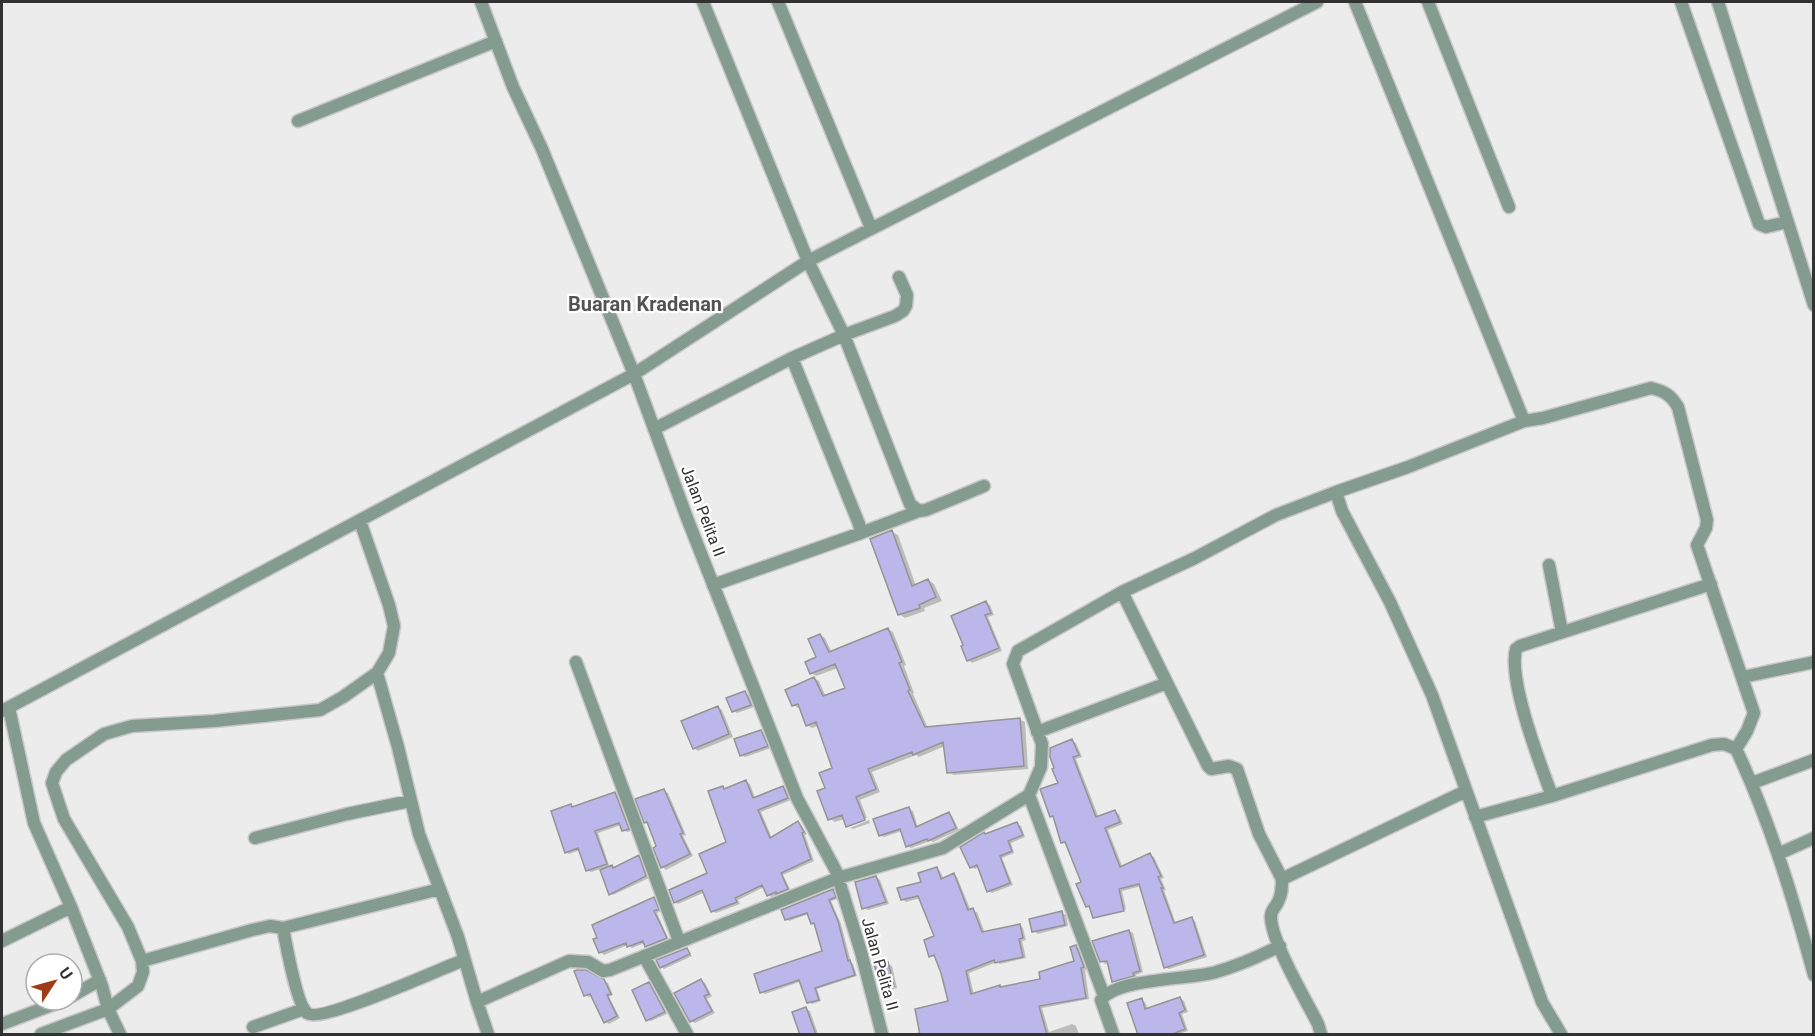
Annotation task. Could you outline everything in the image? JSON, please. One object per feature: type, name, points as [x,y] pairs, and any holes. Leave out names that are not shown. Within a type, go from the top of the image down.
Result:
[{"type":"street","name":"Jalan Pelita II","points":[[481,2],[513,87],[542,148],[634,374],[796,798],[838,878],[861,952],[882,1035]]},
{"type":"street","points":[[704,2],[808,261],[844,335],[906,496],[910,504],[919,511]]},
{"type":"street","points":[[778,2],[871,228]]},
{"type":"street","points":[[120,1035],[71,908],[34,823],[5,710],[634,374],[808,261],[1293,7],[1317,2]]},
{"type":"street","points":[[1355,2],[1523,418]]},
{"type":"street","points":[[1428,2],[1509,207]]},
{"type":"street","points":[[1681,2],[1759,224],[1766,227],[1787,222]]},
{"type":"street","points":[[1718,2],[1814,305]]},
{"type":"street","points":[[298,121],[496,41]]},
{"type":"street","points":[[654,429],[792,358],[903,312],[907,295],[899,277]]},
{"type":"street","points":[[792,358],[861,533]]},
{"type":"street","points":[[477,1002],[569,961],[588,962],[606,971],[838,878],[943,848],[1029,795],[1041,767],[1042,744],[1013,664],[1016,655],[1023,648],[1122,592],[1195,558],[1276,515],[1408,467],[1523,418],[1543,418],[1651,388],[1662,390],[1673,398],[1678,407],[1707,520],[1706,528],[1697,545],[1754,713],[1736,749]]},
{"type":"street","points":[[713,585],[926,510],[984,486]]},
{"type":"street","points":[[1336,492],[1342,511],[1390,602],[1432,695],[1542,1002],[1561,1035]]},
{"type":"street","points":[[40,1035],[107,1006],[138,986],[143,972],[142,961],[128,927],[64,819],[52,783],[56,771],[66,759],[104,734],[132,726],[224,720],[320,710],[377,673],[389,653],[394,626],[389,605],[356,523]]},
{"type":"street","points":[[1549,565],[1562,632]]},
{"type":"street","points":[[1552,796],[1527,724],[1515,668],[1515,653],[1520,646],[1711,584]]},
{"type":"street","points":[[1122,592],[1208,766],[1211,770],[1229,766],[1237,769],[1259,834],[1282,879],[1279,901],[1271,913],[1271,921],[1321,1035]]},
{"type":"street","points":[[576,662],[679,941]]},
{"type":"street","points":[[1743,677],[1814,662]]},
{"type":"street","points":[[377,673],[419,834],[454,926],[488,1035]]},
{"type":"street","points":[[1037,732],[1167,683]]},
{"type":"street","points":[[1475,816],[1552,796],[1712,745],[1724,744],[1736,749],[1752,783],[1794,900],[1814,975]]},
{"type":"street","points":[[1752,783],[1814,760]]},
{"type":"street","points":[[1282,879],[1466,791]]},
{"type":"street","points":[[1029,795],[1104,996]]},
{"type":"street","points":[[255,838],[347,814],[410,801]]},
{"type":"street","points":[[1778,854],[1814,838]]},
{"type":"street","points":[[142,961],[261,928],[270,926],[283,928],[440,889]]},
{"type":"street","points":[[2,941],[71,908]]},
{"type":"street","points":[[283,928],[295,983],[304,1009],[308,1014],[314,1016],[341,1010],[464,960]]},
{"type":"street","points":[[1113,1035],[1101,1000],[1109,992],[1143,982],[1215,972],[1280,946]]},
{"type":"street","points":[[644,956],[687,1035]]},
{"type":"street","points":[[84,991],[101,983]]},
{"type":"street","points":[[253,1027],[304,1009]]},
{"type":"street","points":[[2,1024],[34,1012]]},
{"type":"building","points":[[892,530],[912,586],[928,579],[936,597],[919,605],[920,608],[898,615],[870,539]]},
{"type":"building","points":[[986,601],[991,613],[985,615],[999,648],[967,661],[951,616]]},
{"type":"building","points":[[888,628],[902,662],[899,663],[910,690],[908,691],[925,727],[1020,718],[1024,766],[947,773],[943,742],[913,755],[912,752],[868,769],[876,789],[856,797],[865,820],[846,827],[842,815],[828,820],[817,791],[825,788],[819,773],[832,768],[816,722],[806,726],[798,704],[792,706],[785,690],[814,677],[823,696],[845,688],[835,664],[810,674],[805,662],[816,657],[808,639],[820,634],[829,652]]},
{"type":"building","points":[[745,691],[751,705],[732,712],[726,698]]},
{"type":"building","points":[[718,706],[729,734],[693,749],[681,721]]},
{"type":"building","points":[[761,730],[768,746],[740,756],[734,739]]},
{"type":"building","points":[[1072,739],[1079,755],[1073,757],[1096,817],[1115,810],[1120,822],[1105,828],[1120,867],[1150,853],[1161,876],[1158,877],[1163,888],[1161,888],[1174,923],[1192,917],[1204,955],[1164,968],[1139,884],[1119,889],[1124,911],[1093,918],[1089,906],[1086,907],[1076,884],[1081,882],[1065,842],[1061,843],[1053,816],[1050,817],[1040,789],[1058,783],[1052,769],[1054,768],[1050,748]]},
{"type":"building","points":[[746,780],[753,798],[783,786],[788,798],[758,810],[770,838],[798,821],[804,832],[802,833],[811,859],[781,873],[788,889],[776,894],[776,892],[767,896],[762,885],[735,898],[737,902],[711,912],[702,890],[674,903],[669,890],[707,873],[699,854],[726,842],[708,791],[723,786],[724,789]]},
{"type":"building","points":[[664,789],[683,833],[680,834],[690,854],[661,868],[653,848],[656,846],[647,822],[644,823],[635,799]]},
{"type":"building","points":[[615,792],[629,829],[622,831],[619,823],[595,831],[607,864],[586,871],[578,848],[565,853],[551,811],[571,804],[572,807]]},
{"type":"building","points":[[909,807],[916,827],[949,812],[956,828],[928,841],[927,839],[906,847],[900,829],[879,836],[873,819]]},
{"type":"building","points":[[1017,822],[1023,835],[1008,841],[1012,851],[1000,856],[1010,883],[987,892],[977,865],[970,868],[960,847],[984,832],[985,834]]},
{"type":"building","points":[[639,855],[646,876],[609,895],[600,870],[612,865],[613,868]]},
{"type":"building","points":[[937,867],[941,879],[954,873],[968,910],[973,908],[982,932],[1020,924],[1023,938],[1019,939],[1023,957],[995,963],[994,960],[966,971],[971,994],[1000,985],[1000,987],[1040,979],[1039,972],[1074,961],[1070,947],[1076,945],[1084,967],[1081,968],[1086,998],[1039,1006],[1047,1035],[920,1035],[915,1009],[948,1001],[934,955],[929,957],[924,940],[934,936],[918,896],[901,900],[897,888],[921,882],[918,873]]},
{"type":"building","points":[[876,876],[886,902],[862,909],[855,882]]},
{"type":"building","points":[[833,889],[836,897],[829,900],[838,921],[848,961],[850,960],[855,975],[815,988],[819,1000],[807,1003],[799,980],[760,993],[754,974],[822,951],[814,923],[811,924],[807,913],[785,920],[781,910]]},
{"type":"building","points":[[654,897],[659,909],[654,911],[667,938],[645,947],[643,941],[627,947],[626,943],[599,953],[593,939],[597,938],[592,925]]},
{"type":"building","points":[[1062,911],[1065,925],[1032,932],[1029,919]]},
{"type":"building","points":[[1129,930],[1140,971],[1133,973],[1134,976],[1112,982],[1107,961],[1100,962],[1092,941]]},
{"type":"building","points":[[687,948],[690,954],[660,968],[656,960]]},
{"type":"building","points":[[888,962],[894,986],[882,989],[874,965]]},
{"type":"building","points":[[586,970],[604,979],[611,994],[607,995],[617,1016],[604,1023],[590,994],[584,996],[574,971]]},
{"type":"building","points":[[701,979],[709,994],[704,996],[712,1011],[690,1022],[674,993]]},
{"type":"building","points":[[649,982],[665,1012],[646,1021],[632,990]]},
{"type":"building","points":[[1180,997],[1185,1010],[1179,1013],[1185,1029],[1170,1035],[1138,1035],[1127,1003],[1142,998],[1145,1009]]},
{"type":"building","points":[[806,1007],[816,1035],[800,1035],[792,1012]]},
{"type":"district","name":"Buaran Kradenan","points":[[645,304]]}]
